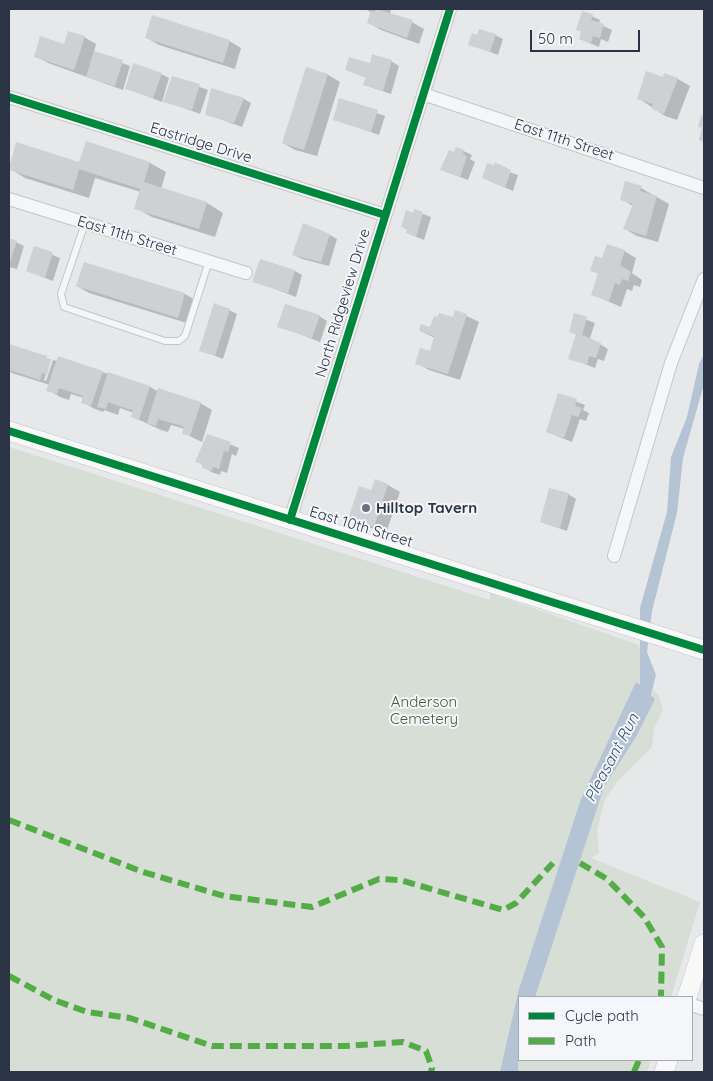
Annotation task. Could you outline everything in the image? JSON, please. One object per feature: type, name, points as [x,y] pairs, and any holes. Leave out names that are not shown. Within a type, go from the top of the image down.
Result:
[{"type":"main road","name":"East 10th Street","points":[[9,431],[704,650]]},
{"type":"main road","points":[[687,996],[704,944]]},
{"type":"street","name":"North Ridgeview Drive","points":[[290,520],[450,9]]},
{"type":"street","name":"East 11th Street","points":[[423,94],[704,188]]},
{"type":"street","name":"Eastridge Drive","points":[[9,97],[385,214]]},
{"type":"street","name":"East 11th Street","points":[[9,199],[246,273]]},
{"type":"street","points":[[614,556],[673,357],[704,279]]},
{"type":"lane","points":[[85,223],[61,294],[64,307],[165,341],[179,341],[186,336],[209,261]]},
{"type":"green space","name":"Anderson Cemetery","points":[[9,447],[490,600],[490,593],[639,645],[642,664],[640,690],[581,799],[566,848],[582,826],[651,699],[653,689],[659,696],[663,710],[654,728],[652,747],[617,782],[605,799],[597,830],[599,853],[591,858],[700,902],[671,996],[518,996],[518,1061],[651,1061],[647,1072],[9,1072]]},
{"type":"water","name":"Pleasant Run","points":[[704,355],[704,384],[683,458],[677,513],[652,611],[647,652],[656,675],[651,695],[655,699],[637,735],[604,787],[535,996],[518,996],[518,1072],[500,1072],[519,989],[581,799],[636,682],[640,685],[640,608],[667,512],[671,457],[687,417],[699,364]]},
{"type":"building","points":[[376,9],[413,20],[407,38],[367,23],[371,11],[375,12]]},
{"type":"building","points":[[582,11],[593,14],[591,20],[604,24],[600,38],[593,36],[591,43],[579,39],[581,31],[576,30]]},
{"type":"building","points":[[152,15],[230,40],[223,63],[145,38]]},
{"type":"building","points":[[479,29],[496,34],[490,52],[468,45],[472,33],[477,35]]},
{"type":"building","points":[[68,31],[85,36],[74,70],[34,57],[40,36],[64,44]]},
{"type":"building","points":[[94,51],[123,60],[115,86],[86,77]]},
{"type":"building","points":[[372,54],[392,60],[383,91],[363,85],[366,77],[345,70],[349,57],[370,63]]},
{"type":"building","points":[[133,63],[162,73],[153,98],[125,89]]},
{"type":"building","points":[[306,67],[328,74],[304,150],[282,143]]},
{"type":"building","points":[[646,71],[663,77],[664,73],[678,78],[664,114],[652,109],[653,104],[637,99]]},
{"type":"building","points":[[172,76],[200,84],[192,110],[163,102]]},
{"type":"building","points":[[211,88],[244,98],[234,123],[205,115]]},
{"type":"building","points":[[339,98],[378,110],[371,132],[333,120]]},
{"type":"building","points":[[701,115],[704,116],[704,142],[699,140],[702,128],[698,127]]},
{"type":"building","points":[[86,141],[150,162],[144,182],[207,202],[199,229],[134,209],[140,189],[79,169],[73,190],[9,170],[16,142],[79,162]]},
{"type":"building","points":[[456,147],[464,150],[463,154],[467,156],[460,177],[440,170],[449,150],[454,152]]},
{"type":"building","points":[[495,162],[511,170],[505,188],[482,178],[487,163],[494,165]]},
{"type":"building","points":[[625,181],[642,186],[640,191],[657,196],[646,236],[623,229],[633,204],[620,200]]},
{"type":"building","points":[[414,209],[423,212],[416,237],[406,233],[407,229],[401,227],[406,210],[413,213]]},
{"type":"building","points":[[303,223],[330,234],[321,262],[292,255]]},
{"type":"building","points":[[9,238],[17,241],[9,265]]},
{"type":"building","points":[[607,244],[625,250],[620,265],[631,272],[628,281],[622,279],[620,285],[615,283],[609,301],[591,295],[598,273],[590,271],[595,256],[602,258]]},
{"type":"building","points":[[34,246],[53,252],[45,278],[26,271]]},
{"type":"building","points":[[260,259],[295,270],[288,293],[252,282]]},
{"type":"building","points":[[84,262],[185,293],[178,318],[76,286]]},
{"type":"building","points":[[214,303],[230,309],[215,356],[199,351]]},
{"type":"building","points":[[285,304],[320,315],[312,338],[277,327]]},
{"type":"building","points":[[455,310],[467,314],[448,374],[415,364],[420,348],[430,351],[434,336],[419,331],[421,324],[430,327],[434,316],[437,317],[439,313],[453,317]]},
{"type":"building","points":[[574,313],[587,317],[582,335],[601,343],[596,358],[589,356],[587,365],[568,359],[576,334],[569,332]]},
{"type":"building","points":[[9,344],[47,356],[46,358],[51,360],[47,375],[42,373],[40,380],[9,370]]},
{"type":"building","points":[[58,356],[103,371],[91,406],[81,403],[83,396],[59,388],[57,394],[46,391]]},
{"type":"building","points":[[108,372],[150,386],[139,420],[131,417],[133,410],[108,402],[106,409],[97,407]]},
{"type":"building","points":[[158,388],[201,402],[190,436],[182,434],[184,427],[179,425],[158,419],[156,426],[147,423]]},
{"type":"building","points":[[558,393],[577,399],[575,406],[582,408],[578,417],[572,415],[564,438],[546,432]]},
{"type":"building","points":[[207,434],[231,442],[228,452],[224,451],[219,469],[213,467],[212,471],[202,468],[203,464],[195,462]]},
{"type":"building","name":"Hilltop Tavern","points":[[375,479],[388,484],[374,527],[348,519],[359,486],[371,490]]},
{"type":"building","points":[[549,488],[569,493],[560,528],[540,522]]},
{"type":"marked path","points":[[9,820],[143,872],[224,896],[312,907],[379,879],[400,880],[503,910],[516,903],[553,863]]},
{"type":"marked path","points":[[580,863],[607,879],[644,917],[662,947],[661,996]]},
{"type":"marked path","points":[[9,976],[54,1000],[87,1012],[130,1018],[212,1046],[345,1046],[403,1042],[426,1051],[432,1068],[431,1072]]},
{"type":"marked path","points":[[634,1072],[639,1061]]},
{"type":"cycle path","points":[[290,520],[450,9]]},
{"type":"cycle path","points":[[9,97],[385,215]]},
{"type":"cycle path","points":[[9,431],[704,650]]},
{"type":"place","name":"Hilltop Tavern","points":[[366,508]]}]
